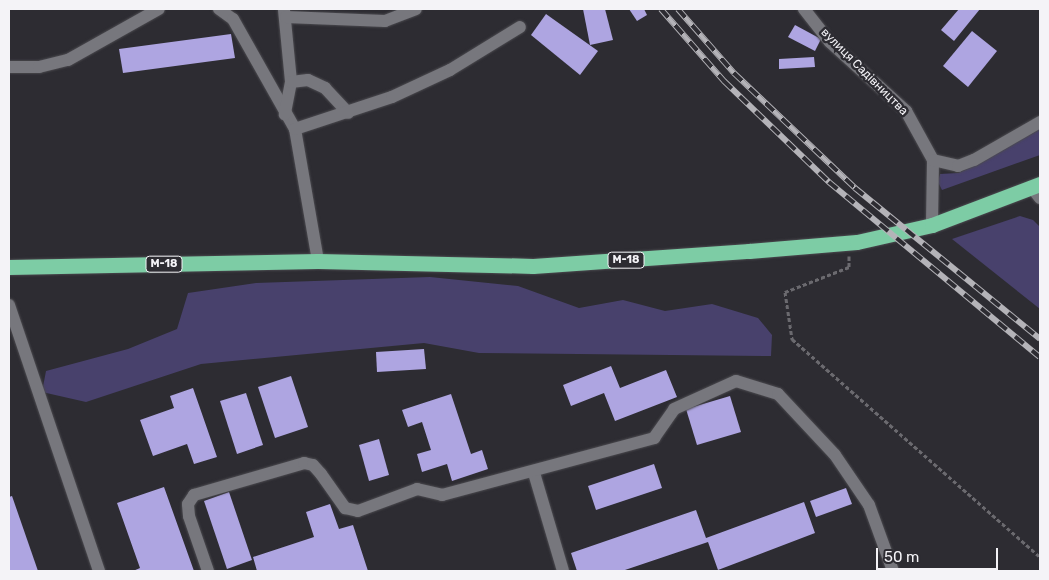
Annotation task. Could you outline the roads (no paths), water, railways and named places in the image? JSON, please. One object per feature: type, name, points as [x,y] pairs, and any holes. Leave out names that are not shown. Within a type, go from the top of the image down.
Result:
[{"type":"highway","name":"М-18","points":[[9,267],[318,261],[533,266],[849,243],[932,225],[1038,190]]},
{"type":"street","points":[[9,67],[38,67],[68,60],[160,9]]},
{"type":"street","points":[[219,9],[233,19],[295,130],[318,261]]},
{"type":"street","points":[[285,114],[291,82],[285,13],[385,21],[416,9]]},
{"type":"street","name":"вулиця Садівництва","points":[[804,9],[830,42],[906,111],[933,160],[932,225]]},
{"type":"street","points":[[295,130],[348,113],[450,70],[520,27]]},
{"type":"street","points":[[291,82],[308,80],[325,88],[348,113]]},
{"type":"street","points":[[933,160],[958,166],[974,160],[1040,122]]},
{"type":"street","points":[[9,305],[99,571]]},
{"type":"street","points":[[208,571],[189,516],[188,504],[194,495],[304,463],[313,465],[345,508],[358,511],[417,489],[442,495],[534,473],[654,438],[674,409],[736,381],[778,394],[835,455],[869,506],[893,571]]},
{"type":"street","points":[[534,473],[563,571]]},
{"type":"railway","points":[[661,9],[724,81],[829,182],[1040,357]]},
{"type":"railway","points":[[678,9],[734,73],[855,188],[1040,339]]}]
